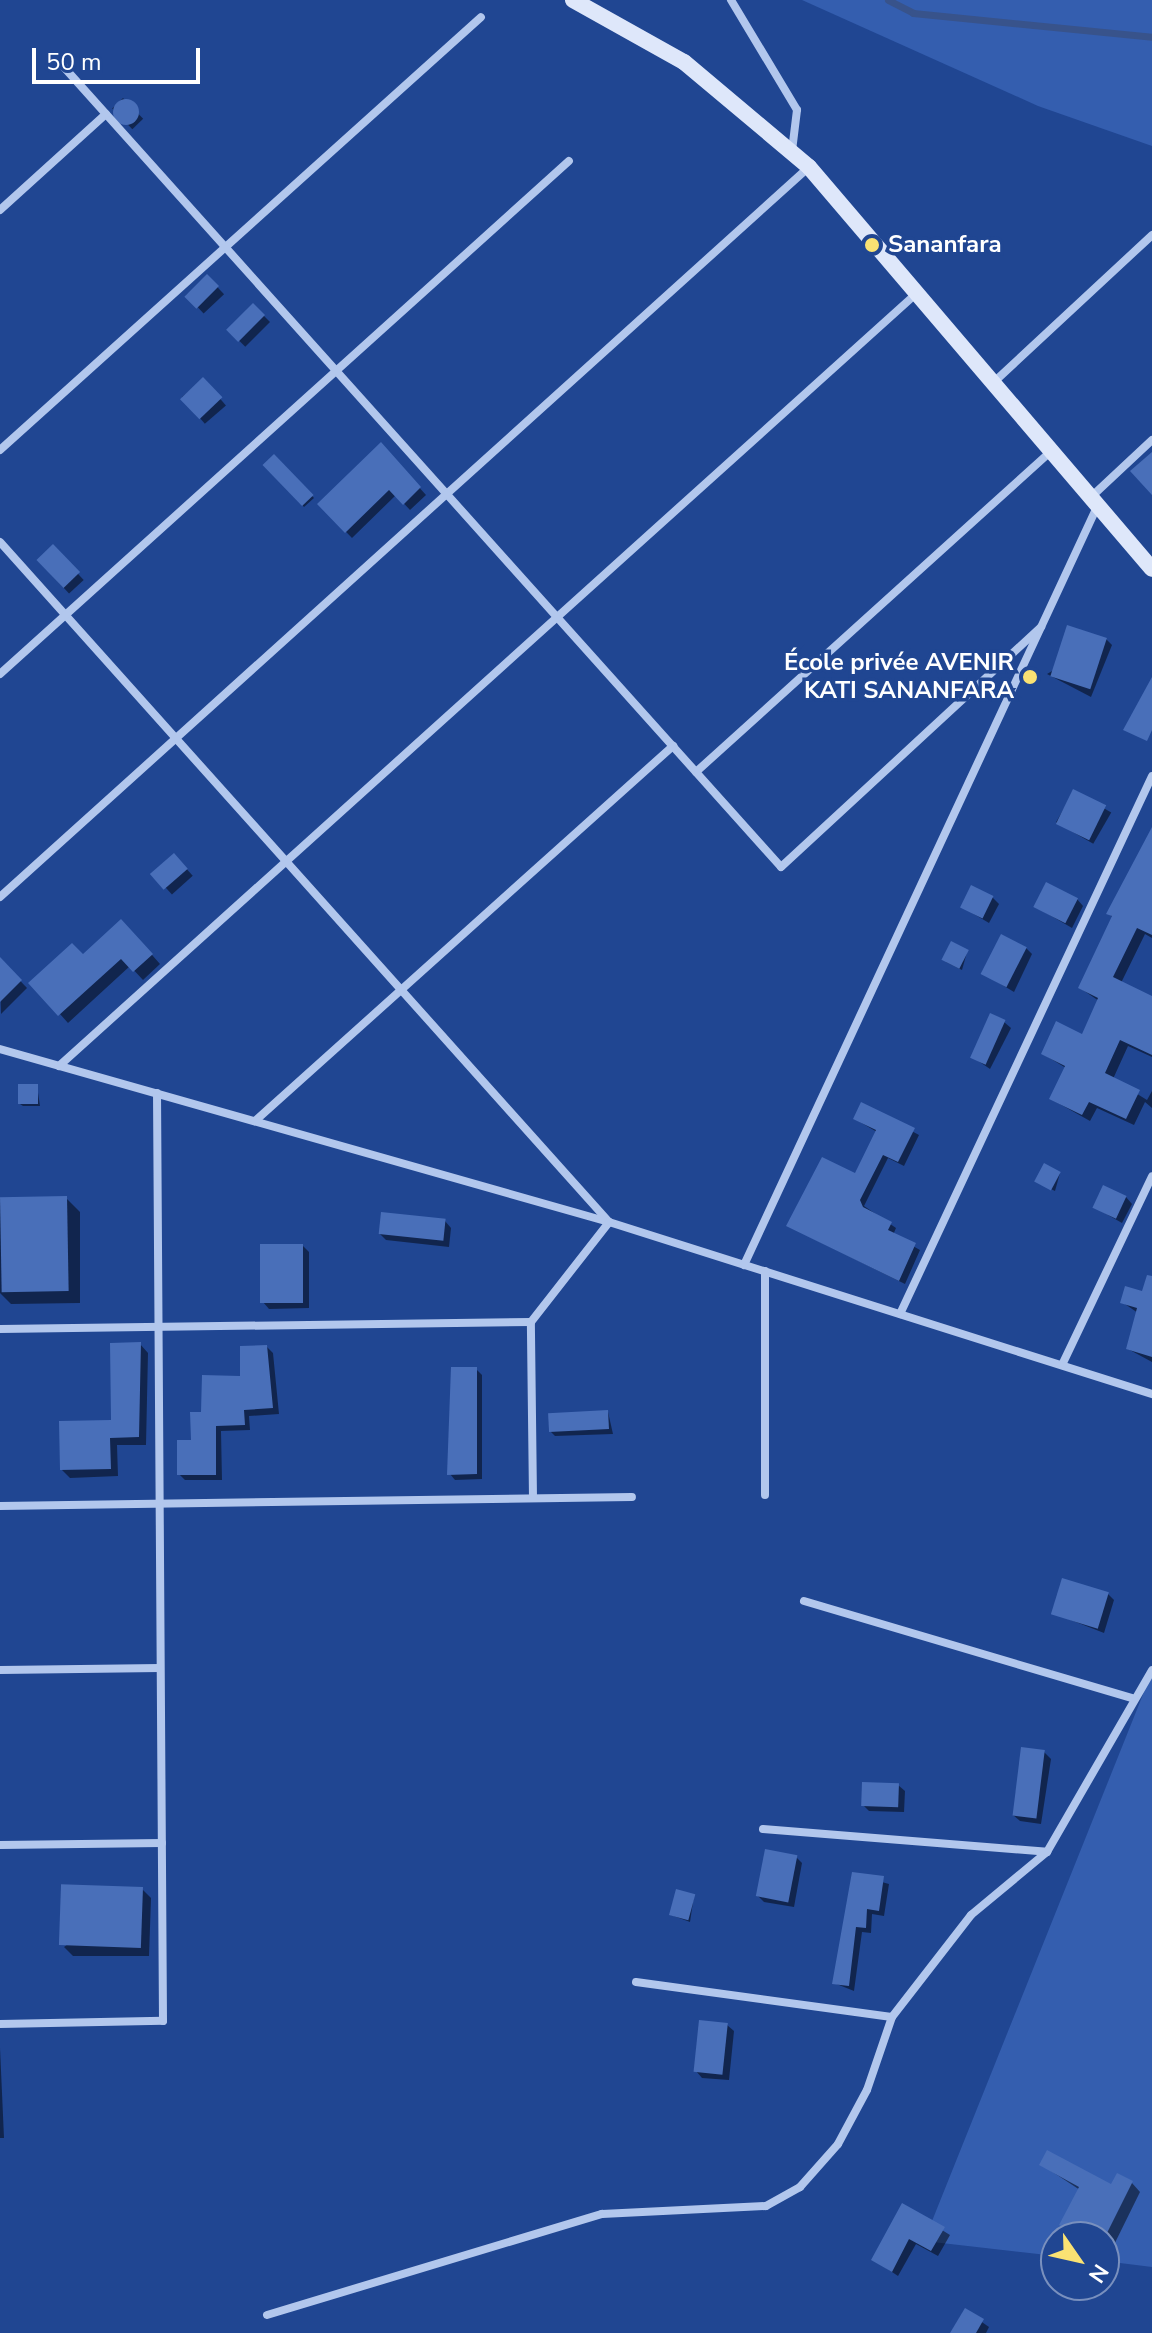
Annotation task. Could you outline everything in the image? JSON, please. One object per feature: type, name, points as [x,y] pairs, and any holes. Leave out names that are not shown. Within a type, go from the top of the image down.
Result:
[{"type":"main road","points":[[573,0],[684,62],[809,167],[919,292],[1093,503],[1152,569]]},
{"type":"street","points":[[731,0],[797,110],[792,152]]},
{"type":"street","points":[[0,450],[481,17]]},
{"type":"street","points":[[62,65],[781,867],[1041,627]]},
{"type":"street","points":[[0,210],[106,114]]},
{"type":"street","points":[[0,674],[569,161]]},
{"type":"street","points":[[0,897],[809,167]]},
{"type":"street","points":[[994,382],[1152,235]]},
{"type":"street","points":[[59,1066],[919,292]]},
{"type":"street","points":[[744,1265],[1041,627],[1093,503],[1152,440]]},
{"type":"street","points":[[696,772],[1051,451]]},
{"type":"street","points":[[0,542],[609,1222]]},
{"type":"street","points":[[255,1121],[673,746]]},
{"type":"street","points":[[900,1314],[1152,776]]},
{"type":"street","points":[[0,1049],[609,1222],[1152,1394]]},
{"type":"street","points":[[0,2024],[163,2021],[157,1093]]},
{"type":"street","points":[[1062,1365],[1152,1176]]},
{"type":"street","points":[[533,1498],[531,1322],[609,1222]]},
{"type":"street","points":[[765,1271],[765,1495]]},
{"type":"street","points":[[0,1329],[531,1322]]},
{"type":"street","points":[[0,1506],[632,1497]]},
{"type":"street","points":[[804,1601],[1134,1699]]},
{"type":"street","points":[[0,1670],[160,1668]]},
{"type":"street","points":[[267,2315],[602,2214],[766,2206],[800,2187],[838,2144],[867,2090],[892,2017],[971,1915],[1047,1852],[1152,1670]]},
{"type":"street","points":[[763,1829],[1047,1852]]},
{"type":"street","points":[[0,1845],[162,1843]]},
{"type":"street","points":[[636,1982],[892,2017]]},
{"type":"shaded area","points":[[802,0],[1152,0],[1152,146],[1038,106]]},
{"type":"shaded area","points":[[1152,1672],[1152,2267],[1120,2263],[1120,2221],[1040,2221],[1040,2254],[924,2241]]},
{"type":"building","points":[[126,99],[135,103],[139,112],[135,121],[126,125],[117,121],[113,112],[117,103]]},
{"type":"building","points":[[207,274],[219,286],[196,309],[184,297]]},
{"type":"building","points":[[253,303],[265,315],[238,342],[226,330]]},
{"type":"building","points":[[203,377],[222,397],[199,419],[180,399]]},
{"type":"building","points":[[381,442],[421,487],[403,505],[389,490],[345,533],[317,504]]},
{"type":"building","points":[[1152,452],[1152,495],[1130,471]]},
{"type":"building","points":[[274,454],[314,495],[302,506],[262,465]]},
{"type":"building","points":[[53,544],[80,572],[64,588],[36,560]]},
{"type":"building","points":[[1067,625],[1107,638],[1090,689],[1050,676]]},
{"type":"building","points":[[1152,677],[1152,730],[1147,741],[1123,730]]},
{"type":"building","points":[[1073,789],[1106,805],[1089,840],[1056,824]]},
{"type":"building","points":[[1152,827],[1152,935],[1137,928],[1113,977],[1152,996],[1152,1055],[1120,1040],[1105,1073],[1140,1090],[1126,1119],[1089,1102],[1082,1115],[1049,1099],[1065,1066],[1041,1054],[1056,1021],[1082,1034],[1098,998],[1078,988],[1112,916],[1106,914]]},
{"type":"building","points":[[174,853],[188,869],[164,890],[150,874]]},
{"type":"building","points":[[1046,882],[1078,898],[1065,923],[1033,907]]},
{"type":"building","points":[[971,885],[993,896],[983,918],[960,907]]},
{"type":"building","points":[[121,919],[153,954],[133,972],[121,959],[58,1016],[28,983],[72,943],[83,954]]},
{"type":"building","points":[[1001,934],[1027,947],[1006,987],[981,974]]},
{"type":"building","points":[[951,941],[969,950],[959,969],[941,960]]},
{"type":"building","points":[[0,957],[22,980],[0,1002]]},
{"type":"building","points":[[990,1013],[1006,1020],[986,1065],[970,1058]]},
{"type":"building","points":[[18,1084],[38,1084],[38,1104],[18,1104]]},
{"type":"building","points":[[861,1102],[915,1128],[898,1162],[883,1155],[860,1200],[863,1207],[892,1222],[888,1230],[916,1243],[899,1281],[786,1226],[822,1157],[855,1173],[876,1130],[853,1119]]},
{"type":"building","points":[[1044,1163],[1061,1172],[1051,1190],[1034,1182]]},
{"type":"building","points":[[1103,1185],[1127,1196],[1116,1219],[1092,1208]]},
{"type":"building","points":[[67,1196],[69,1291],[2,1292],[0,1197]]},
{"type":"building","points":[[381,1212],[446,1219],[443,1241],[379,1234]]},
{"type":"building","points":[[260,1244],[303,1244],[303,1303],[260,1303]]},
{"type":"building","points":[[1147,1275],[1152,1276],[1152,1357],[1126,1349],[1137,1308],[1120,1303],[1125,1286],[1142,1291]]},
{"type":"building","points":[[141,1342],[139,1437],[110,1438],[111,1469],[60,1470],[59,1421],[111,1420],[110,1343]]},
{"type":"building","points":[[267,1345],[273,1408],[244,1410],[245,1425],[216,1426],[216,1475],[177,1475],[177,1440],[191,1440],[190,1412],[201,1412],[202,1375],[240,1376],[240,1346]]},
{"type":"building","points":[[451,1367],[477,1367],[477,1474],[447,1475]]},
{"type":"building","points":[[608,1410],[609,1429],[549,1432],[548,1413]]},
{"type":"building","points":[[1062,1578],[1109,1592],[1098,1629],[1051,1614]]},
{"type":"building","points":[[1021,1747],[1045,1750],[1036,1818],[1013,1815]]},
{"type":"building","points":[[862,1782],[899,1783],[898,1807],[861,1806]]},
{"type":"building","points":[[765,1849],[797,1855],[788,1902],[756,1896]]},
{"type":"building","points":[[852,1872],[884,1876],[879,1911],[867,1909],[866,1928],[856,1927],[849,1986],[832,1984]]},
{"type":"building","points":[[61,1884],[143,1887],[141,1948],[59,1945]]},
{"type":"building","points":[[676,1889],[695,1894],[688,1920],[669,1915]]},
{"type":"building","points":[[699,2020],[728,2023],[722,2075],[694,2072]]},
{"type":"building","points":[[1047,2150],[1111,2184],[1117,2173],[1133,2181],[1113,2221],[1061,2221],[1079,2187],[1039,2165]]},
{"type":"building","points":[[902,2203],[945,2227],[931,2251],[909,2239],[892,2272],[871,2260]]},
{"type":"building","points":[[965,2308],[984,2319],[976,2333],[950,2333]]},
{"type":"waterway","points":[[888,0],[913,13],[1152,37]]},
{"type":"place","name":"Sananfara","points":[[872,245]]},
{"type":"place","name":"École privée AVENIR KATI SANANFARA","points":[[1030,677]]}]
